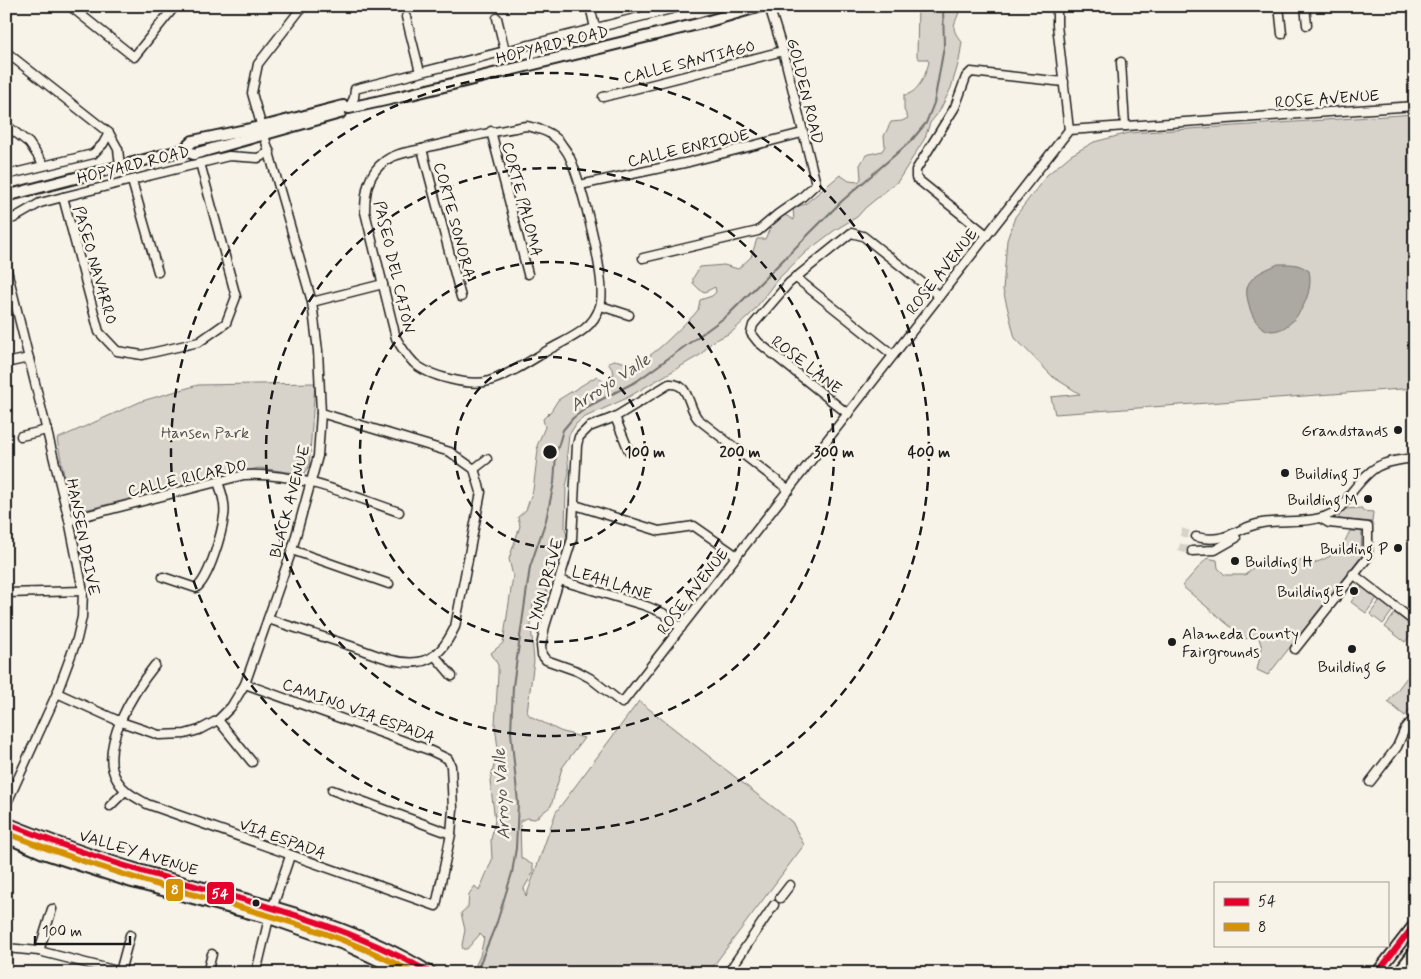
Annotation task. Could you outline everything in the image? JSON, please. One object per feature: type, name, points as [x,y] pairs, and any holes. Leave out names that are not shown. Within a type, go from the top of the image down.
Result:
[{"type":"main road","name":"HOPYARD ROAD","points":[[6,196],[183,150],[193,140],[262,131],[343,106],[350,108],[702,23],[761,6]]},
{"type":"main road","name":"VALLEY AVENUE","points":[[6,823],[126,867],[273,906],[351,932],[401,954],[431,973]]},
{"type":"main road","name":"VALLEY AVENUE","points":[[6,837],[43,853],[132,882],[269,918],[346,945],[406,973]]},
{"type":"main road","points":[[1376,973],[1415,924]]},
{"type":"main road","points":[[1398,973],[1415,951]]},
{"type":"street","points":[[70,6],[134,57],[175,6]]},
{"type":"street","points":[[79,13],[84,6]]},
{"type":"street","name":"BLACK AVENUE","points":[[57,693],[121,722],[158,735],[185,734],[199,730],[218,720],[231,707],[245,684],[292,550],[318,456],[321,413],[318,351],[312,302],[252,93],[258,64],[303,6]]},
{"type":"street","points":[[590,6],[595,28]]},
{"type":"street","name":"HOPYARD ROAD","points":[[350,108],[355,89],[683,6]]},
{"type":"street","name":"GOLDEN ROAD","points":[[643,258],[758,231],[816,184],[783,50],[768,6]]},
{"type":"street","points":[[1057,6],[1057,25],[1069,130]]},
{"type":"street","points":[[1279,6],[1282,34]]},
{"type":"street","points":[[1305,6],[1307,25]]},
{"type":"street","points":[[406,17],[420,72]]},
{"type":"street","points":[[497,18],[505,51]]},
{"type":"street","name":"CALLE SANTIAGO","points":[[603,97],[783,50]]},
{"type":"street","points":[[6,52],[109,133],[118,149],[120,166]]},
{"type":"street","points":[[1121,62],[1125,126]]},
{"type":"street","points":[[987,235],[916,178],[916,170],[955,107],[966,77],[971,72],[1064,82]]},
{"type":"street","name":"ROSE AVENUE","points":[[622,703],[1069,130],[1415,106]]},
{"type":"street","points":[[6,125],[29,143],[44,165]]},
{"type":"street","name":"PASEO DEL CAJON","points":[[526,126],[547,131],[559,141],[570,156],[580,185],[602,283],[600,306],[588,328],[533,360],[487,382],[466,383],[434,374],[415,364],[403,352],[396,338],[365,212],[365,193],[372,174],[385,161],[400,154],[491,131],[526,126]]},
{"type":"street","name":"CORTE PALOMA","points":[[491,131],[528,274]]},
{"type":"street","name":"HOPYARD ROAD","points":[[6,175],[93,154],[103,144],[109,133]]},
{"type":"street","name":"CALLE ENRIQUE","points":[[580,185],[689,162],[802,133]]},
{"type":"street","name":"CORTE SONORA","points":[[422,149],[461,297]]},
{"type":"street","name":"HOPYARD ROAD","points":[[6,220],[14,218],[40,203],[63,196],[132,181],[229,156],[258,158],[270,152]]},
{"type":"street","name":"PASEO NAVARRO","points":[[63,196],[99,332],[117,351],[142,355],[199,342],[226,323],[236,297],[200,163]]},
{"type":"street","points":[[132,181],[158,272]]},
{"type":"street","points":[[893,355],[795,277],[845,236],[857,233],[940,296]]},
{"type":"street","name":"HANSEN DRIVE","points":[[6,266],[69,520],[84,590],[82,617],[77,639],[57,693],[6,805]]},
{"type":"street","name":"ROSE LANE","points":[[795,277],[769,304],[753,325],[751,332],[758,342],[848,414]]},
{"type":"street","points":[[312,302],[383,284]]},
{"type":"street","points":[[600,306],[629,315]]},
{"type":"street","points":[[6,363],[29,358]]},
{"type":"street","name":"LYNN DRIVE","points":[[622,703],[590,678],[577,671],[546,660],[542,655],[541,646],[545,626],[571,548],[579,437],[590,427],[615,417],[669,384],[676,384],[683,386],[690,408],[698,419],[789,490]]},
{"type":"street","points":[[268,619],[388,659],[419,662],[435,656],[448,641],[455,627],[481,492],[474,469],[450,452],[321,413]]},
{"type":"street","points":[[615,417],[629,451]]},
{"type":"street","points":[[21,436],[47,430]]},
{"type":"street","points":[[1196,537],[1210,540],[1228,537],[1246,527],[1262,523],[1322,519],[1338,510],[1366,474],[1388,461],[1415,458]]},
{"type":"street","points":[[474,469],[487,460]]},
{"type":"street","name":"CALLE RICARDO","points":[[69,520],[244,475],[262,474],[285,476],[312,482],[399,512]]},
{"type":"street","points":[[163,577],[196,588],[202,584],[208,572],[224,516],[224,500],[218,482]]},
{"type":"street","points":[[575,505],[659,531],[694,526],[737,556]]},
{"type":"street","points":[[1295,649],[1368,557],[1368,527],[1329,523],[1322,519]]},
{"type":"street","points":[[1192,551],[1215,550],[1236,538],[1246,527]]},
{"type":"street","points":[[292,550],[388,584]]},
{"type":"street","points":[[1353,574],[1415,622]]},
{"type":"street","name":"LEAH LANE","points":[[559,580],[646,606],[663,613],[681,628]]},
{"type":"street","points":[[6,593],[84,590]]},
{"type":"street","points":[[435,656],[452,676]]},
{"type":"street","name":"VIA ESPADA","points":[[155,664],[135,693],[121,722],[112,744],[111,760],[112,771],[125,791],[147,804],[436,906],[451,834]]},
{"type":"street","name":"CAMINO VIA ESPADA","points":[[245,684],[429,750],[448,759],[451,766],[453,808],[451,834]]},
{"type":"street","points":[[1370,782],[1397,747],[1405,729],[1415,717]]},
{"type":"street","points":[[218,720],[252,762]]},
{"type":"street","points":[[332,790],[451,834]]},
{"type":"street","points":[[110,806],[125,791]]},
{"type":"street","points":[[256,973],[269,918],[290,856]]},
{"type":"street","points":[[728,973],[790,885]]},
{"type":"street","points":[[39,952],[52,909]]},
{"type":"street","points":[[6,948],[39,952],[122,972],[130,935]]},
{"type":"street","points":[[207,973],[212,954]]},
{"type":"green space","points":[[918,6],[961,6],[954,29],[962,42],[959,61],[951,88],[939,112],[930,123],[925,138],[898,181],[857,217],[835,230],[806,252],[776,281],[752,313],[732,332],[712,342],[700,355],[625,399],[583,418],[576,424],[569,435],[567,453],[569,472],[566,487],[565,527],[567,537],[563,546],[545,565],[549,574],[541,582],[546,588],[548,596],[544,600],[535,601],[533,604],[531,625],[534,661],[527,712],[530,716],[560,731],[584,738],[562,768],[551,806],[535,819],[527,818],[520,821],[521,858],[533,865],[533,873],[524,888],[526,897],[556,812],[639,701],[792,822],[804,845],[708,973],[472,973],[480,956],[484,938],[480,934],[467,949],[463,949],[465,930],[461,913],[468,907],[469,894],[475,886],[479,891],[492,860],[491,840],[495,820],[490,781],[498,749],[495,725],[498,665],[491,653],[503,643],[513,576],[509,559],[520,526],[518,517],[526,510],[533,490],[537,446],[545,427],[543,419],[558,400],[597,376],[605,383],[610,382],[614,372],[608,363],[614,360],[626,363],[641,361],[657,350],[693,316],[698,310],[700,300],[712,296],[716,292],[715,287],[705,292],[693,283],[693,278],[700,267],[724,265],[738,269],[751,257],[757,239],[765,239],[772,224],[785,215],[794,220],[793,208],[805,204],[840,175],[849,181],[858,182],[861,179],[860,165],[866,155],[882,151],[885,146],[884,136],[891,122],[902,121],[908,118],[904,110],[904,95],[909,94],[917,87],[928,67],[929,62],[927,59],[919,59],[917,56]]},
{"type":"green space","points":[[1415,114],[1415,388],[1055,414],[1051,397],[1080,394],[1053,377],[1015,338],[1003,290],[1007,240],[1015,217],[1047,175],[1071,155],[1094,142],[1129,133]]},
{"type":"green space","name":"Hansen Park","points":[[315,383],[309,467],[303,474],[259,468],[80,511],[70,507],[57,439],[142,401],[198,385]]},
{"type":"green space","points":[[1362,508],[1362,511],[1373,512],[1372,522],[1339,519],[1339,513],[1344,509]]},
{"type":"green space","points":[[1350,531],[1362,531],[1361,557],[1268,675],[1257,670],[1262,648],[1258,635],[1245,639],[1182,586],[1207,558],[1217,560],[1218,568],[1225,575],[1245,575],[1254,567],[1295,565],[1296,561],[1305,561],[1306,564],[1315,563],[1329,557],[1340,549]]},
{"type":"green space","points":[[1362,587],[1377,598],[1366,613],[1351,602]]},
{"type":"green space","points":[[1380,600],[1393,610],[1383,624],[1370,614]]},
{"type":"green space","points":[[1395,613],[1415,629],[1405,642],[1385,627]]},
{"type":"green space","points":[[1415,667],[1415,703],[1405,716],[1388,702]]},
{"type":"shaded area","points":[[1278,264],[1298,265],[1305,268],[1309,271],[1310,285],[1304,304],[1295,318],[1288,325],[1273,331],[1259,325],[1253,317],[1247,291],[1249,283],[1255,277]]},
{"type":"waterway","name":"Arroyo Valle","points":[[476,973],[497,922],[512,873],[516,848],[518,803],[511,732],[513,686],[530,567],[546,520],[554,483],[556,454],[563,430],[573,418],[589,406],[637,381],[728,315],[842,201],[911,141],[926,123],[934,103],[944,47],[943,6]]},
{"type":"waterway","points":[[1408,973],[1415,965]]},
{"type":"tunnel","points":[[1181,532],[1196,537]]},
{"type":"tunnel","points":[[1179,547],[1192,551]]},
{"type":"transit line","name":"54","points":[[6,823],[119,864],[322,924],[395,954],[431,973]]},
{"type":"transit line","name":"8","points":[[6,833],[128,876],[324,933],[384,958],[413,973]]},
{"type":"transit line","name":"54","points":[[1377,973],[1415,924]]},
{"type":"place","name":"Grandstands","points":[[1398,430]]},
{"type":"place","name":"Building J","points":[[1285,473]]},
{"type":"place","name":"Building M","points":[[1368,499]]},
{"type":"place","name":"Building P","points":[[1398,548]]},
{"type":"place","name":"Building H","points":[[1235,561]]},
{"type":"place","name":"Building E","points":[[1354,591]]},
{"type":"place","name":"Alameda County Fairgrounds","points":[[1172,642]]},
{"type":"place","name":"Building G","points":[[1352,649]]}]
